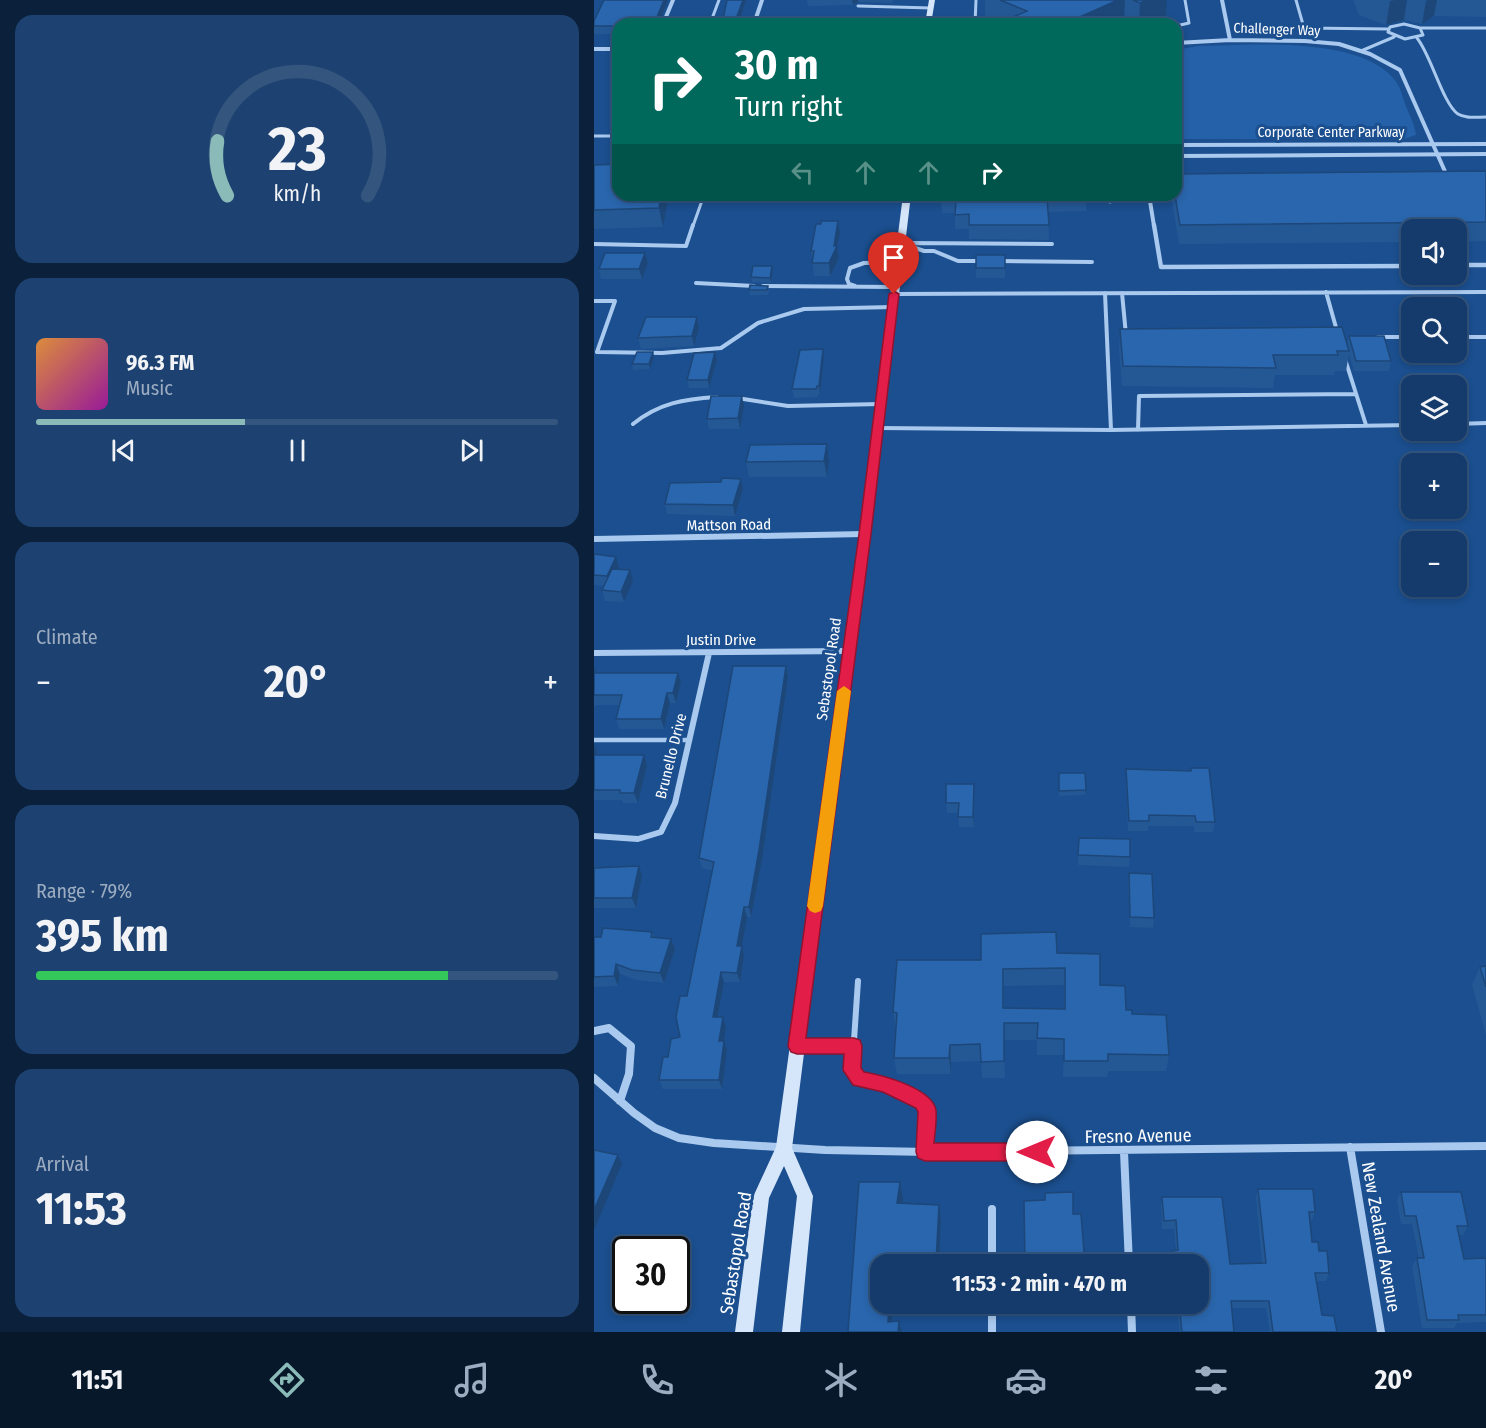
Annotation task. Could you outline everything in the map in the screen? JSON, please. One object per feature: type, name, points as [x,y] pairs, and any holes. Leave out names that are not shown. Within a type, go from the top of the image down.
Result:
[{"type":"main road","name":"Sebastopol Road","points":[[744,1332],[761,1197],[784,1148],[906,201]]},
{"type":"main road","points":[[784,1148],[805,1196],[791,1332]]},
{"type":"street","points":[[665,18],[672,0]]},
{"type":"street","points":[[756,18],[762,0]]},
{"type":"street","points":[[1222,0],[1230,40]]},
{"type":"street","name":"Challenger Way","points":[[1182,43],[1230,40],[1339,44],[1361,51],[1400,70],[1447,176]]},
{"type":"street","points":[[594,49],[612,48]]},
{"type":"street","name":"Corporate Center Parkway","points":[[1182,145],[1486,144]]},
{"type":"street","name":"Corporate Center Parkway","points":[[1182,156],[1486,154]]},
{"type":"street","points":[[1435,176],[1457,176]]},
{"type":"street","points":[[1150,201],[1161,267],[1401,266]]},
{"type":"street","points":[[1467,265],[1486,265]]},
{"type":"street","name":"Mattson Road","points":[[594,539],[865,534]]},
{"type":"street","name":"Justin Drive","points":[[594,652],[849,651]]},
{"type":"street","name":"Brunello Drive","points":[[594,836],[638,839],[661,832],[675,803],[709,653]]},
{"type":"street","points":[[594,1031],[609,1028],[631,1046],[629,1074],[620,1101]]},
{"type":"street","name":"Fresno Avenue","points":[[594,1078],[655,1129],[679,1138],[784,1148],[925,1152],[1124,1152],[1486,1146]]},
{"type":"street","name":"New Zealand Avenue","points":[[1350,1147],[1381,1332]]},
{"type":"street","points":[[1124,1152],[1129,1254]]},
{"type":"street","points":[[992,1254],[993,1209]]},
{"type":"street","points":[[992,1314],[992,1332]]},
{"type":"street","points":[[1131,1314],[1132,1332]]},
{"type":"lane","points":[[712,18],[719,0]]},
{"type":"lane","points":[[975,18],[976,0]]},
{"type":"lane","points":[[1182,25],[1189,23],[1185,0]]},
{"type":"lane","points":[[1296,0],[1304,28],[1388,30],[1393,26],[1404,24],[1420,28],[1486,28]]},
{"type":"lane","points":[[858,6],[931,4]]},
{"type":"lane","points":[[1361,51],[1395,37],[1417,38],[1424,33],[1420,28]]},
{"type":"lane","points":[[1388,30],[1395,37]]},
{"type":"lane","points":[[1417,38],[1425,48],[1456,114],[1464,117],[1486,117]]},
{"type":"lane","points":[[594,136],[612,136]]},
{"type":"lane","points":[[594,244],[686,246],[702,201]]},
{"type":"lane","points":[[901,243],[1052,244]]},
{"type":"lane","points":[[901,243],[934,251],[958,261],[1092,262]]},
{"type":"lane","points":[[894,296],[849,284],[847,279],[850,268],[864,263],[898,262]]},
{"type":"lane","points":[[696,283],[774,287],[858,287]]},
{"type":"lane","points":[[1326,292],[1339,338]]},
{"type":"lane","points":[[594,301],[615,301],[597,352],[662,353],[721,348],[758,323],[804,309],[894,296],[1486,292]]},
{"type":"lane","points":[[1105,293],[1111,430]]},
{"type":"lane","points":[[1122,293],[1127,338]]},
{"type":"lane","points":[[1370,337],[1401,337]]},
{"type":"lane","points":[[1467,337],[1486,337]]},
{"type":"lane","points":[[1342,348],[1366,425]]},
{"type":"lane","points":[[1138,429],[1139,396],[1356,394]]},
{"type":"lane","points":[[633,424],[648,411],[669,401],[718,397]]},
{"type":"lane","points":[[729,397],[788,406],[881,404]]},
{"type":"lane","points":[[1467,424],[1486,423]]},
{"type":"lane","points":[[878,428],[1111,430],[1401,424]]},
{"type":"lane","points":[[594,740],[690,740]]},
{"type":"lane","points":[[858,981],[852,1070],[859,1079],[886,1084],[922,1102],[927,1110],[925,1152]]},
{"type":"lane","points":[[797,1046],[854,1046]]},
{"type":"shaded area","points":[[1198,46],[1305,46],[1360,57],[1381,68],[1397,83],[1416,135],[1404,139],[1182,139],[1182,49]]},
{"type":"building","points":[[604,0],[664,0],[657,18],[612,18],[612,26],[594,26]]},
{"type":"building","points":[[727,0],[743,0],[736,18],[723,18]]},
{"type":"building","points":[[1000,0],[1118,0],[1082,16],[1087,18],[1011,18],[1027,11]]},
{"type":"building","points":[[612,164],[612,201],[660,201],[659,208],[594,210],[594,165]]},
{"type":"building","points":[[1486,171],[1486,222],[1467,222],[1467,219],[1401,219],[1401,223],[1180,225],[1176,201],[1182,201],[1182,174]]},
{"type":"building","points":[[956,201],[1047,201],[1049,225],[969,225],[969,214],[955,215]]},
{"type":"building","points":[[821,221],[838,221],[834,246],[837,246],[829,263],[812,263],[814,251],[811,251],[816,224],[821,224]]},
{"type":"building","points":[[605,253],[645,253],[639,269],[599,269]]},
{"type":"building","points":[[976,255],[1005,255],[1005,268],[976,268]]},
{"type":"building","points":[[753,266],[772,266],[770,278],[751,277]]},
{"type":"building","points":[[750,285],[768,286],[767,290],[749,290]]},
{"type":"building","points":[[646,317],[697,317],[692,336],[638,338]]},
{"type":"building","points":[[1342,327],[1349,351],[1337,351],[1338,355],[1273,355],[1276,368],[1123,366],[1120,329]]},
{"type":"building","points":[[1349,336],[1384,336],[1391,361],[1356,361]]},
{"type":"building","points":[[823,349],[819,386],[816,389],[792,389],[800,350]]},
{"type":"building","points":[[637,352],[653,352],[649,364],[632,364]]},
{"type":"building","points":[[715,352],[708,380],[687,380],[694,353]]},
{"type":"building","points":[[711,396],[742,396],[738,418],[707,419]]},
{"type":"building","points":[[827,444],[824,461],[746,462],[750,445]]},
{"type":"building","points":[[722,478],[741,479],[733,505],[665,504],[670,483],[721,482]]},
{"type":"building","points":[[594,554],[616,557],[607,576],[594,575]]},
{"type":"building","points":[[612,569],[630,570],[621,592],[602,590]]},
{"type":"building","points":[[733,666],[786,666],[759,850],[749,907],[744,907],[737,946],[742,946],[737,973],[721,972],[713,1017],[723,1017],[719,1041],[724,1041],[719,1080],[659,1080],[663,1057],[668,1057],[671,1039],[680,1037],[676,1017],[680,996],[687,996],[714,862],[699,858]]},
{"type":"building","points":[[594,670],[595,673],[678,673],[673,693],[667,693],[661,719],[616,719],[622,695],[594,695]]},
{"type":"building","points":[[594,755],[644,755],[634,793],[620,793],[620,790],[594,790]]},
{"type":"building","points":[[1191,768],[1209,768],[1215,822],[1196,822],[1195,816],[1149,815],[1149,821],[1129,821],[1126,769],[1191,771]]},
{"type":"building","points":[[1059,773],[1085,773],[1086,790],[1059,791]]},
{"type":"building","points":[[946,784],[974,784],[973,817],[958,817],[959,803],[946,803]]},
{"type":"building","points":[[1079,838],[1130,839],[1130,857],[1078,855]]},
{"type":"building","points":[[639,866],[632,898],[594,898],[594,868]]},
{"type":"building","points":[[1129,873],[1152,874],[1154,918],[1130,917]]},
{"type":"building","points":[[603,928],[652,932],[651,937],[671,939],[660,973],[632,970],[616,964],[614,976],[594,977],[594,937],[601,937]]},
{"type":"building","points":[[1056,932],[1057,953],[1100,954],[1100,985],[1125,986],[1126,1010],[1132,1010],[1132,1014],[1166,1015],[1169,1055],[1108,1054],[1108,1061],[1064,1061],[1064,1039],[1037,1038],[1038,1023],[1004,1023],[1004,1061],[981,1062],[980,1044],[950,1045],[949,1058],[894,1058],[897,1013],[893,1012],[897,960],[981,960],[981,934]],"holes":[[[1065,968],[1065,1009],[1003,1008],[1003,969]]]},
{"type":"building","points":[[1486,966],[1486,987],[1480,967]]},
{"type":"building","points":[[594,1150],[618,1155],[594,1210]]},
{"type":"building","points":[[859,1182],[900,1182],[897,1203],[939,1205],[936,1254],[870,1254],[870,1314],[888,1314],[888,1322],[899,1321],[898,1332],[848,1332]]},
{"type":"building","points":[[1258,1189],[1313,1189],[1315,1212],[1309,1212],[1312,1242],[1318,1242],[1319,1251],[1327,1251],[1329,1273],[1315,1273],[1322,1315],[1334,1316],[1337,1332],[1273,1332],[1269,1301],[1231,1301],[1234,1332],[1182,1332],[1180,1314],[1209,1314],[1209,1254],[1172,1254],[1172,1251],[1178,1250],[1176,1220],[1164,1221],[1162,1197],[1222,1197],[1230,1264],[1266,1263]]},
{"type":"building","points":[[1073,1192],[1073,1214],[1081,1214],[1084,1254],[1025,1254],[1024,1201],[1045,1200],[1045,1193]]},
{"type":"building","points":[[1401,1192],[1461,1192],[1468,1226],[1457,1226],[1464,1259],[1486,1258],[1486,1315],[1458,1315],[1459,1320],[1427,1320],[1417,1258],[1424,1258],[1416,1216],[1405,1216]]},
{"type":"slow traffic","points":[[815,906],[844,691]]},
{"type":"route","points":[[894,294],[865,534],[797,1046],[854,1046],[852,1070],[859,1079],[886,1084],[922,1102],[927,1110],[925,1152],[1037,1152]]}]
